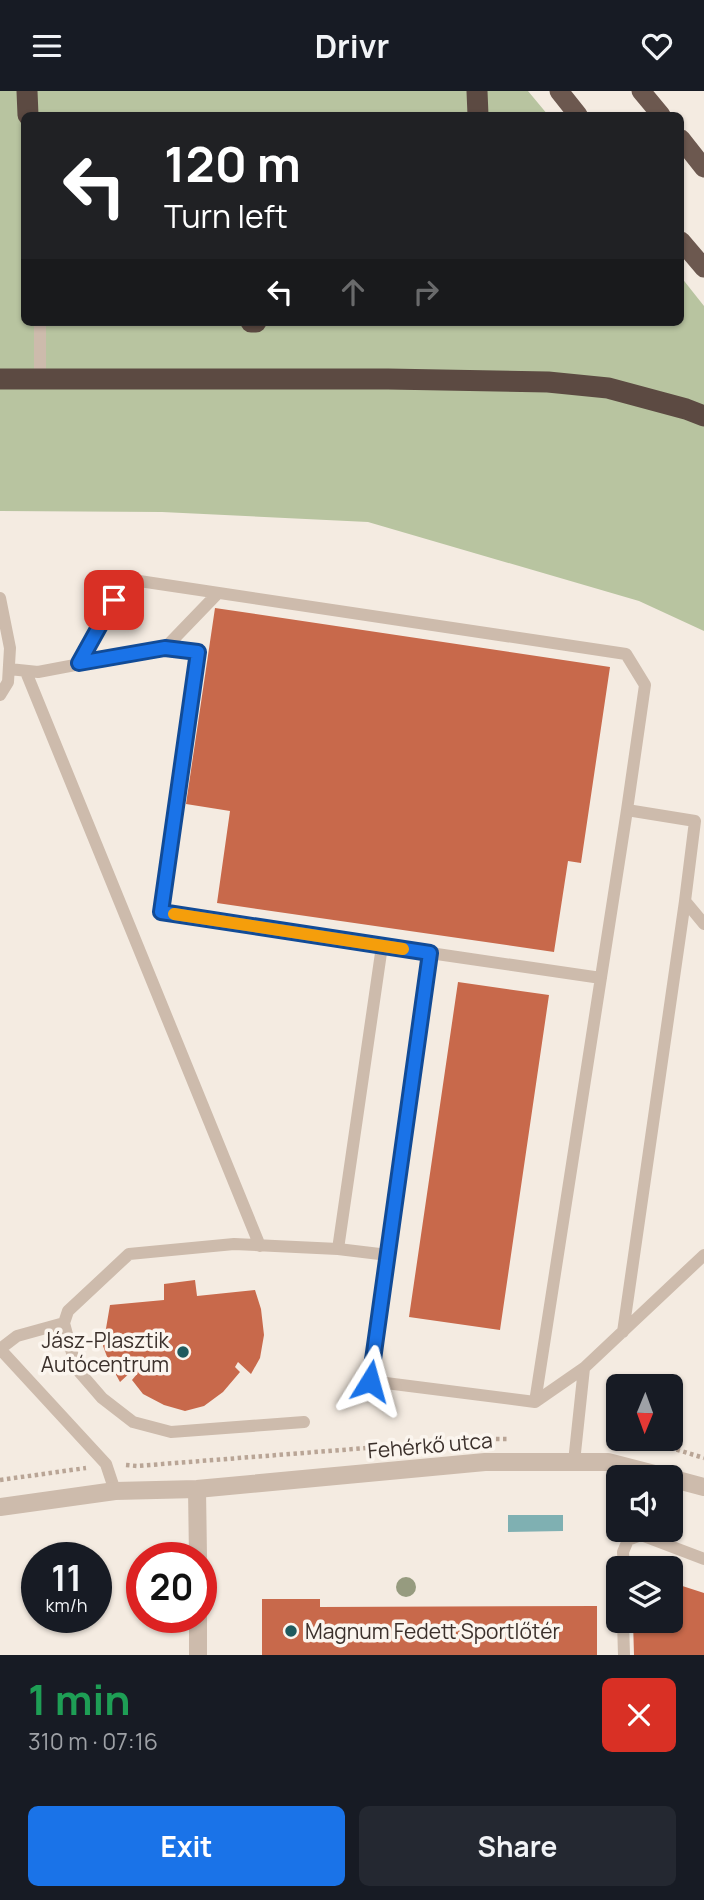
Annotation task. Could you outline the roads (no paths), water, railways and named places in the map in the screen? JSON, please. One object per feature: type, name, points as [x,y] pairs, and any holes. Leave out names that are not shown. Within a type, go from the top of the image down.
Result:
[{"type":"highway","points":[[27,91],[28,112]]},
{"type":"highway","points":[[477,91],[478,112]]},
{"type":"highway","points":[[559,91],[576,112]]},
{"type":"highway","points":[[641,91],[658,112]]},
{"type":"highway","points":[[684,143],[704,168]]},
{"type":"highway","points":[[684,245],[704,268]]},
{"type":"highway","points":[[0,379],[388,379],[548,382],[608,388],[704,416]]},
{"type":"street","name":"Fehérkő utca","points":[[0,1507],[116,1491],[197,1489],[485,1462],[608,1462],[619,1465]]},
{"type":"street","name":"Fehérkő utca","points":[[683,1482],[704,1487]]},
{"type":"street","points":[[197,1489],[198,1542]]},
{"type":"street","points":[[198,1633],[198,1655]]},
{"type":"lane","points":[[40,326],[40,379]]},
{"type":"lane","points":[[79,663],[126,579],[626,654],[645,685],[535,1402]]},
{"type":"lane","points":[[165,648],[218,593]]},
{"type":"lane","points":[[0,598],[10,648],[8,682],[0,695]]},
{"type":"lane","points":[[9,669],[38,672],[165,648],[198,652],[161,912],[601,978]]},
{"type":"lane","points":[[26,672],[260,1246]]},
{"type":"lane","points":[[623,1332],[695,821],[627,810]]},
{"type":"lane","points":[[685,901],[704,924]]},
{"type":"lane","points":[[338,1249],[382,946]]},
{"type":"lane","points":[[430,953],[370,1381],[535,1402],[584,1368],[704,1255]]},
{"type":"lane","points":[[304,1422],[171,1432],[133,1422],[102,1398],[76,1368],[64,1324],[68,1311],[129,1254],[234,1244],[338,1249],[388,1255]]},
{"type":"lane","points":[[64,1324],[17,1336],[0,1349],[106,1464],[116,1491]]},
{"type":"lane","points":[[574,1462],[584,1368]]},
{"type":"lane","points":[[623,1556],[628,1540],[641,1535],[704,1559]]},
{"type":"lane","points":[[623,1633],[624,1655]]},
{"type":"water","points":[[508,1515],[563,1515],[563,1531],[508,1532]]},
{"type":"place","name":"Jász-Plasztik Autócentrum","points":[[183,1352]]},
{"type":"place","name":"Magnum Fedett Sportlőtér","points":[[291,1631]]}]
